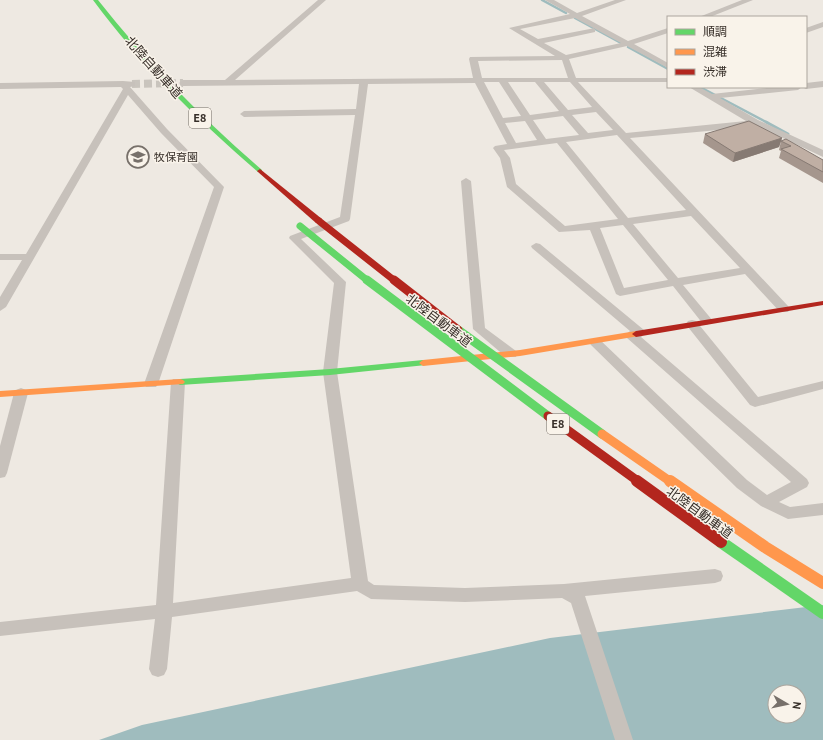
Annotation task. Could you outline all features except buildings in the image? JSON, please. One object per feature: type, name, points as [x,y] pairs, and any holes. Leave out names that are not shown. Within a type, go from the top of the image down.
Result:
[{"type":"main road","name":"北陸自動車道","points":[[95,0],[171,90],[273,183],[319,221],[426,306],[570,412],[765,547],[823,583]]},
{"type":"main road","name":"北陸自動車道","points":[[297,224],[429,329],[614,466],[747,562],[823,613]]},
{"type":"main road","points":[[0,394],[330,372],[511,354],[595,342],[707,321],[823,303]]},
{"type":"street","points":[[228,82],[322,0]]},
{"type":"street","points":[[549,0],[577,15],[667,72]]},
{"type":"street","points":[[622,0],[577,15],[513,28],[565,58],[573,80],[598,109],[784,309]]},
{"type":"street","points":[[706,16],[749,0]]},
{"type":"street","points":[[568,17],[667,66]]},
{"type":"street","points":[[807,31],[823,24]]},
{"type":"street","points":[[537,42],[592,30]]},
{"type":"street","points":[[513,146],[478,80],[472,58],[565,58],[623,45],[667,30]]},
{"type":"street","points":[[502,80],[544,143]]},
{"type":"street","points":[[537,80],[586,137]]},
{"type":"street","points":[[182,83],[667,80]]},
{"type":"street","points":[[360,584],[330,372],[340,282],[294,238],[345,219],[364,81]]},
{"type":"street","points":[[807,86],[823,84]]},
{"type":"street","points":[[0,86],[127,86],[219,187],[151,384]]},
{"type":"street","points":[[0,307],[127,86]]},
{"type":"street","points":[[696,88],[715,95],[788,88]]},
{"type":"street","points":[[707,88],[755,122],[823,154]]},
{"type":"street","points":[[499,121],[598,109]]},
{"type":"street","points":[[244,114],[360,112]]},
{"type":"street","points":[[694,212],[594,227],[563,230],[511,185],[505,158],[498,148],[586,137],[730,126],[755,122]]},
{"type":"street","points":[[560,141],[707,321]]},
{"type":"street","points":[[466,181],[480,329],[511,354]]},
{"type":"street","points":[[594,227],[620,292],[748,270]]},
{"type":"street","points":[[536,246],[802,484],[766,502]]},
{"type":"street","points":[[0,257],[28,257]]},
{"type":"street","points":[[692,324],[755,402],[823,385]]},
{"type":"street","points":[[595,342],[742,484],[766,502],[788,513],[823,509]]},
{"type":"street","points":[[158,669],[164,611],[178,382]]},
{"type":"street","points":[[0,473],[21,393]]},
{"type":"street","points":[[0,629],[164,611],[360,584],[371,592],[458,595],[564,591],[715,576]]},
{"type":"street","points":[[564,591],[578,599],[624,740]]},
{"type":"water","points":[[823,605],[823,740],[99,740],[142,725],[550,638]]},
{"type":"waterway","points":[[542,0],[566,13]]},
{"type":"waterway","points":[[575,18],[621,43]]},
{"type":"waterway","points":[[628,47],[667,68]]},
{"type":"waterway","points":[[702,88],[768,123]]},
{"type":"waterway","points":[[766,122],[788,134]]},
{"type":"tunnel","points":[[132,84],[183,83]]},
{"type":"traffic: fast","points":[[95,0],[133,46],[173,90],[215,131],[260,171]]},
{"type":"traffic: fast","points":[[300,226],[395,302],[548,416]]},
{"type":"traffic: fast","points":[[458,330],[602,434]]},
{"type":"traffic: fast","points":[[180,382],[330,372],[423,363]]},
{"type":"traffic: fast","points":[[721,542],[823,613]]},
{"type":"traffic: slow","points":[[423,363],[520,353],[636,334]]},
{"type":"traffic: slow","points":[[0,394],[180,382]]},
{"type":"traffic: slow","points":[[602,434],[765,547],[823,583]]},
{"type":"traffic: jam","points":[[260,171],[319,221]]},
{"type":"traffic: jam","points":[[319,221],[458,330]]},
{"type":"traffic: jam","points":[[636,334],[823,303]]},
{"type":"traffic: jam","points":[[548,416],[721,542]]},
{"type":"place","name":"牧保育園","points":[[138,157]]}]
